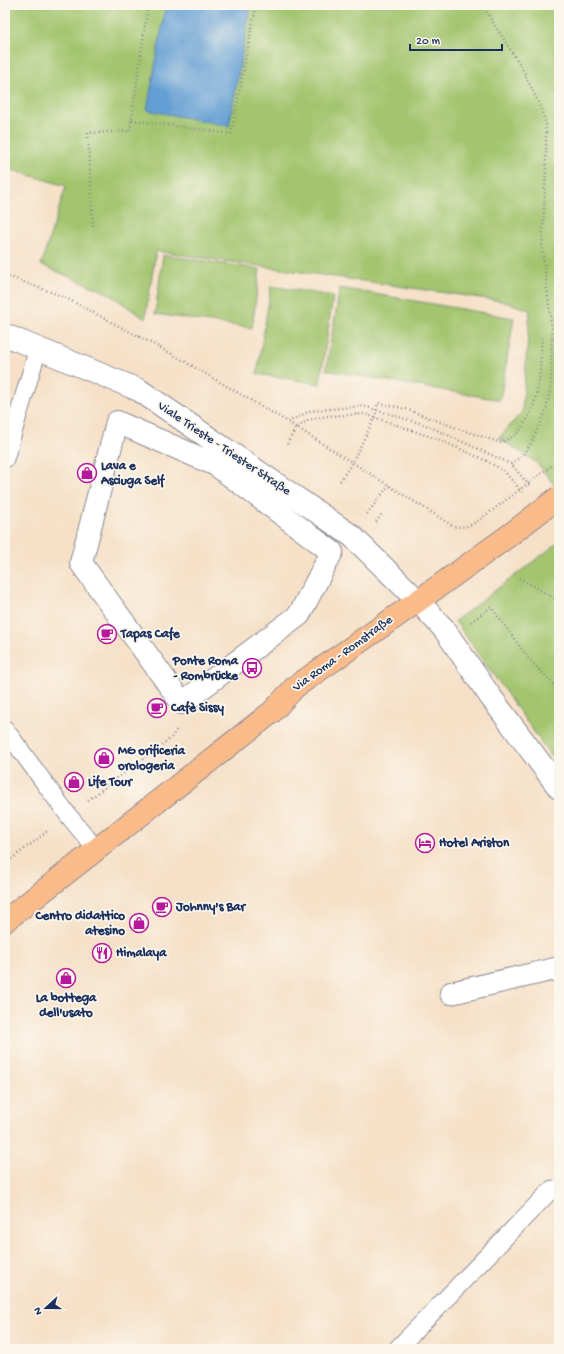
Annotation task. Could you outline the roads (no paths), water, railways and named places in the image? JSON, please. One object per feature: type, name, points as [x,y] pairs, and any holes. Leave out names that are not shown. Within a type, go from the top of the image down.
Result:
[{"type":"main road","name":"Via Roma - Romstraße","points":[[5,921],[272,712],[295,687],[418,601],[511,534],[559,497]]},
{"type":"street","name":"Viale Trieste - Triester Straße","points":[[5,335],[139,390],[352,536],[418,601],[444,629],[490,696],[559,788]]},
{"type":"street","points":[[117,422],[177,448],[216,465],[332,552],[299,615],[182,703],[81,563],[117,422]]},
{"type":"street","points":[[451,993],[559,968]]},
{"type":"lane","points":[[5,459],[38,349]]},
{"type":"lane","points":[[177,448],[188,424]]},
{"type":"lane","points":[[5,729],[68,815],[96,849]]},
{"type":"lane","points":[[397,1349],[552,1189]]},
{"type":"water","points":[[166,5],[251,5],[229,126],[147,110]]},
{"type":"place","name":"Lava e Asciuga Self","points":[[87,473]]},
{"type":"place","name":"Tapas Cafe","points":[[107,634]]},
{"type":"place","name":"Ponte Roma - Rombrücke","points":[[252,668]]},
{"type":"place","name":"Cafè Sissy","points":[[157,708]]},
{"type":"place","name":"MG orificeria orologeria","points":[[104,758]]},
{"type":"place","name":"Life Tour","points":[[74,782]]},
{"type":"place","name":"Hotel Ariston","points":[[425,843]]},
{"type":"place","name":"Johnny's Bar","points":[[162,907]]},
{"type":"place","name":"Centro didattico atesino","points":[[139,923]]},
{"type":"place","name":"Himalaya","points":[[102,953]]},
{"type":"place","name":"La bottega dell'usato","points":[[66,978]]}]
